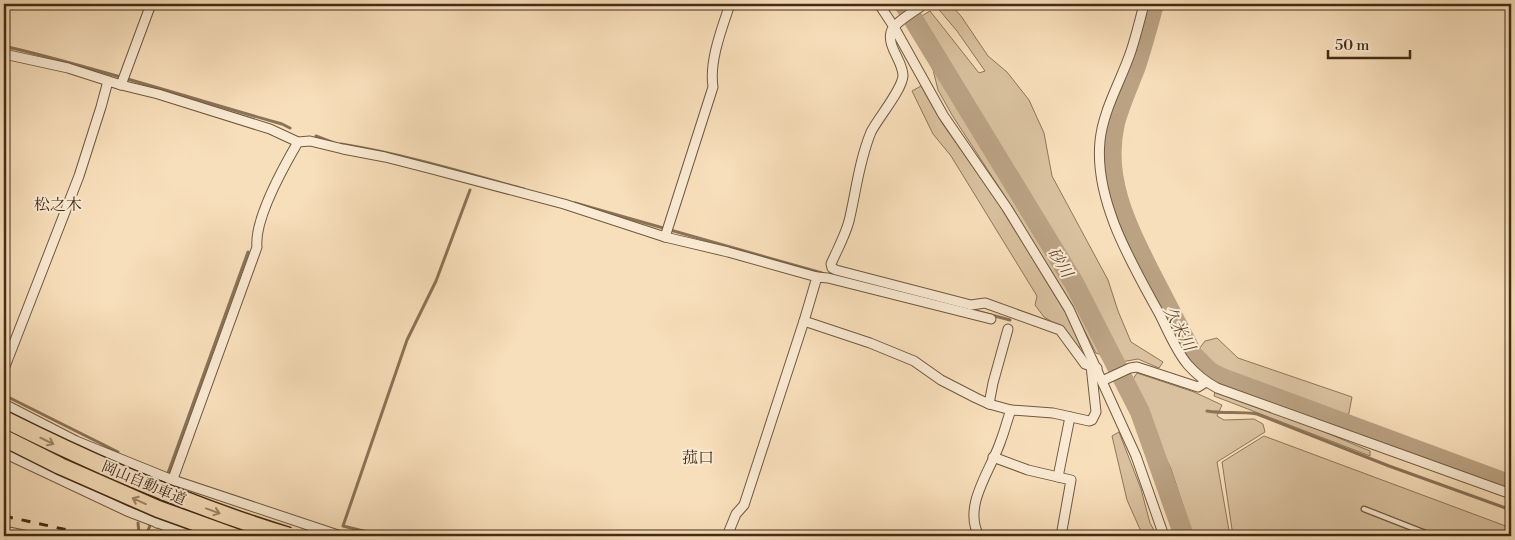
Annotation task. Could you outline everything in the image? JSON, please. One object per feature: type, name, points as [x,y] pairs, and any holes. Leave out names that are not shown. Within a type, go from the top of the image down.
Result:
[{"type":"highway","name":"岡山自動車道","points":[[4,419],[67,450],[164,493],[252,525],[289,536]]},
{"type":"highway","name":"岡山自動車道","points":[[4,438],[60,466],[158,510],[234,536]]},
{"type":"street","points":[[121,85],[151,4]]},
{"type":"street","points":[[667,232],[713,87],[712,80],[718,41],[730,4]]},
{"type":"street","points":[[879,4],[894,27],[943,115],[1007,208],[1070,309],[1094,367],[1104,380],[1136,456],[1164,536]]},
{"type":"street","points":[[1144,4],[1131,51],[1102,128],[1101,171],[1105,194],[1115,224],[1131,261],[1182,356],[1195,372],[1206,382],[1217,388],[1511,494]]},
{"type":"street","points":[[830,274],[831,264],[848,223],[854,191],[872,130],[901,84],[903,75],[892,46],[891,32],[894,27],[920,5]]},
{"type":"street","points":[[4,54],[68,68],[121,85],[158,94],[270,130],[298,142],[310,141],[419,165],[667,232],[728,252],[817,277],[830,274],[836,270],[971,304],[985,303],[1060,330],[1085,364],[1094,367]]},
{"type":"street","points":[[4,369],[79,176],[102,106],[108,81]]},
{"type":"street","points":[[156,522],[257,246],[256,237],[269,197],[298,142]]},
{"type":"street","points":[[830,274],[991,319]]},
{"type":"street","points":[[727,536],[736,514],[744,506],[817,277]]},
{"type":"street","points":[[804,321],[914,360],[941,380],[989,404],[1011,410],[1053,413],[1089,421],[1092,420],[1096,412],[1094,367]]},
{"type":"street","points":[[989,404],[1008,329]]},
{"type":"street","points":[[1104,380],[1130,368],[1137,367],[1198,387],[1206,382]]},
{"type":"street","points":[[4,404],[76,440],[172,480],[341,536]]},
{"type":"street","points":[[979,536],[973,521],[974,506],[1011,410]]},
{"type":"street","points":[[1058,477],[1070,417]]},
{"type":"street","points":[[4,454],[144,518],[192,536]]},
{"type":"street","points":[[993,458],[1028,470],[1071,480],[1061,536]]},
{"type":"street","points":[[4,531],[28,536]]},
{"type":"lane","points":[[1364,509],[1433,536]]},
{"type":"shaded area","points":[[935,4],[950,4],[961,16],[988,56],[1007,72],[1029,100],[1044,133],[1052,176],[1108,280],[1131,342],[1163,362],[1159,368],[1138,359],[1121,362],[1096,353],[1070,302],[938,90],[920,17],[930,11],[979,73],[985,71]]},
{"type":"shaded area","points":[[921,86],[942,123],[1004,211],[1067,314],[1083,347],[1077,347],[1059,326],[1044,317],[1035,305],[1037,296],[951,156],[933,134],[912,91]]},
{"type":"shaded area","points":[[1217,338],[1238,358],[1352,397],[1348,418],[1221,374],[1205,360],[1199,349],[1205,341]]},
{"type":"shaded area","points":[[1137,373],[1194,392],[1222,405],[1217,416],[1224,420],[1254,419],[1263,424],[1265,432],[1217,462],[1230,536],[1193,536],[1171,469],[1134,391],[1131,382]]},
{"type":"shaded area","points":[[1215,391],[1303,423],[1370,451],[1370,456],[1214,396]]},
{"type":"shaded area","points":[[1119,432],[1141,489],[1150,523],[1157,536],[1143,536],[1127,500],[1112,436]]},
{"type":"shaded area","points":[[1264,436],[1511,528],[1511,536],[1233,536],[1222,462]]},
{"type":"waterway","name":"砂川","points":[[904,4],[1074,283],[1140,412],[1184,536]]},
{"type":"waterway","name":"久米川","points":[[1154,4],[1143,45],[1115,123],[1112,143],[1114,182],[1133,238],[1193,355],[1210,372],[1222,378],[1511,485]]},
{"type":"waterway","points":[[4,46],[109,73],[282,124],[290,128]]},
{"type":"waterway","points":[[316,136],[334,143]]},
{"type":"waterway","points":[[341,144],[410,158],[524,189]]},
{"type":"waterway","points":[[384,536],[343,526],[407,340],[436,281],[470,190]]},
{"type":"waterway","points":[[575,203],[822,273]]},
{"type":"waterway","points":[[163,487],[248,252]]},
{"type":"waterway","points":[[976,311],[1010,320]]},
{"type":"waterway","points":[[4,395],[118,452]]},
{"type":"waterway","points":[[1207,411],[1257,414],[1389,466],[1511,510]]},
{"type":"waterway","points":[[146,536],[155,512]]},
{"type":"waterway","points":[[138,523],[139,533],[145,536]]},
{"type":"railway","points":[[4,516],[95,536]]},
{"type":"district","name":"松之木","points":[[58,204]]},
{"type":"district","name":"菰口","points":[[698,457]]}]
